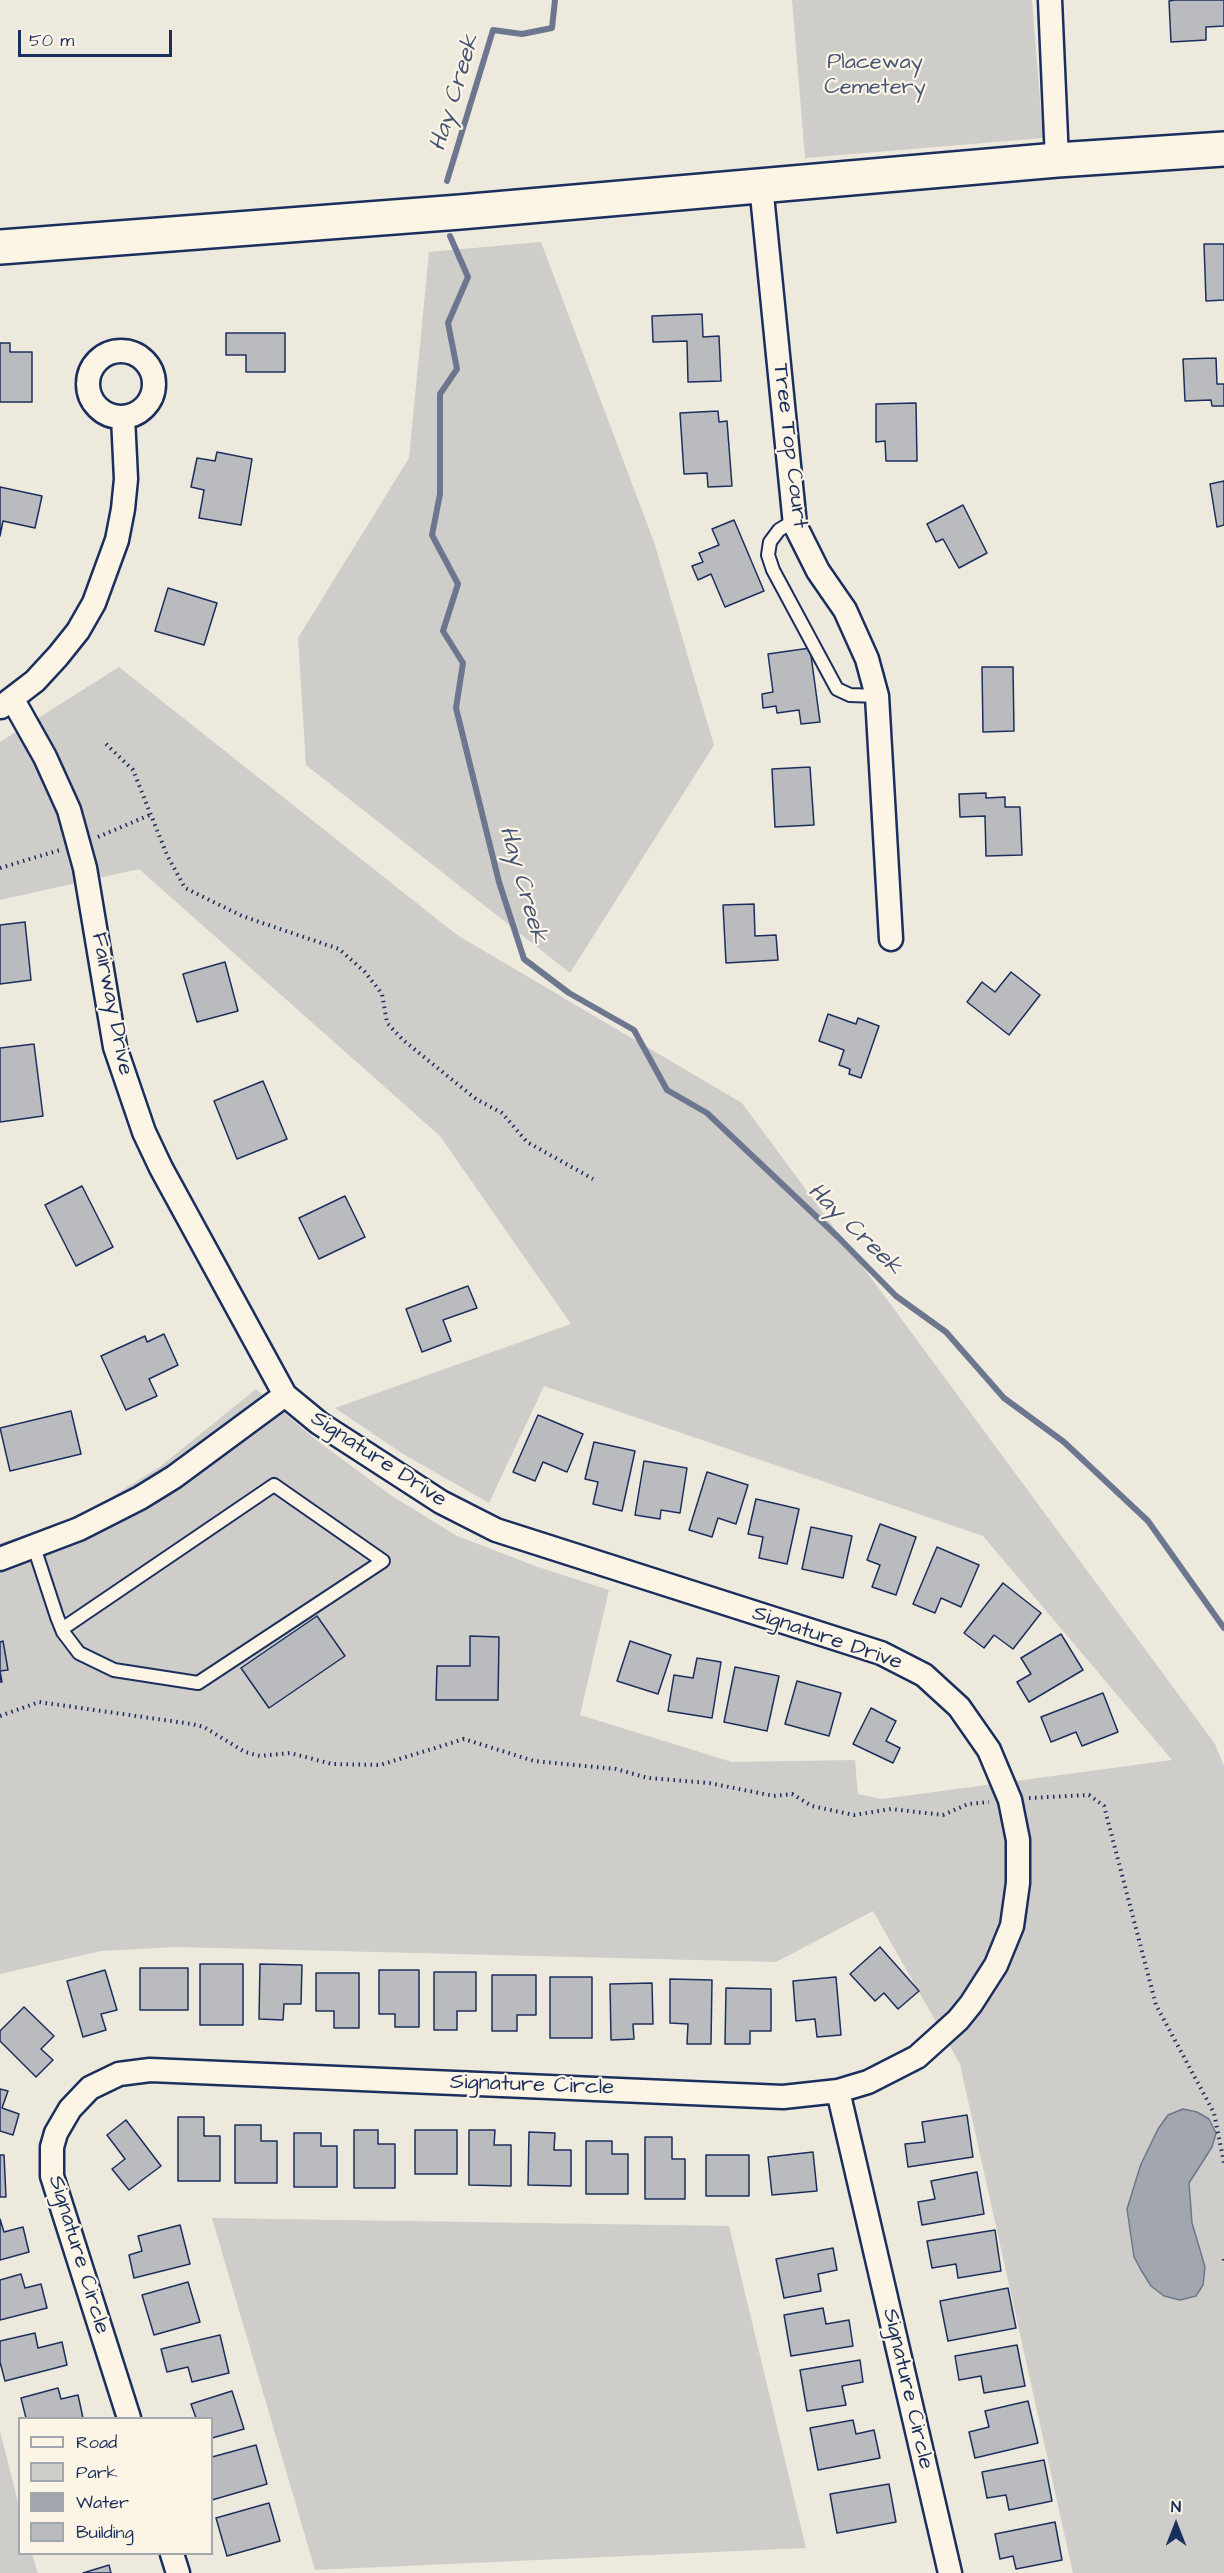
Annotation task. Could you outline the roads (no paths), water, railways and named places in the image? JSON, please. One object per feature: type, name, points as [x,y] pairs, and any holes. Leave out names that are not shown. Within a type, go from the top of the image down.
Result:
[{"type":"main road","points":[[0,247],[460,212],[1057,160],[1224,149]]},
{"type":"street","points":[[1050,0],[1057,160]]},
{"type":"street","name":"Tree Top Court","points":[[761,185],[794,521],[803,546],[845,610],[867,659],[877,696],[891,939]]},
{"type":"street","points":[[6,704],[58,656],[78,631],[106,571],[117,540],[123,509],[126,478],[123,417]]},
{"type":"street","name":"Fairway Drive","points":[[6,704],[45,758],[69,810],[85,868],[115,1047],[144,1132],[161,1168],[285,1395]]},
{"type":"street","points":[[0,1559],[79,1529],[140,1498],[201,1457],[285,1395]]},
{"type":"street","name":"Signature Drive","points":[[285,1395],[319,1423],[441,1502],[496,1530],[881,1653],[924,1675],[959,1707],[989,1750],[1010,1800],[1015,1821],[1020,1862],[1016,1908],[1005,1944],[984,1986],[958,2020],[917,2057],[868,2082],[838,2091]]},
{"type":"street","name":"Signature Circle","points":[[129,2417],[56,2193],[51,2162],[52,2147],[63,2119],[79,2098],[105,2080],[119,2074],[150,2070],[783,2097],[838,2091],[950,2573]]},
{"type":"street","points":[[173,2555],[178,2573]]},
{"type":"lane","points":[[794,521],[779,530],[770,542],[768,555],[772,570],[837,689],[850,695],[877,696]]},
{"type":"lane","points":[[34,1547],[62,1629],[79,1653],[95,1663],[114,1670],[198,1683],[383,1561],[274,1485],[62,1629]]},
{"type":"water","points":[[1183,2109],[1197,2112],[1209,2119],[1216,2133],[1212,2147],[1189,2183],[1192,2223],[1205,2267],[1203,2285],[1196,2296],[1180,2300],[1164,2296],[1151,2286],[1141,2270],[1134,2257],[1127,2209],[1141,2164],[1158,2129],[1168,2115]]},
{"type":"waterway","name":"Hay Creek","points":[[447,181],[493,30],[522,34],[552,28],[555,0]]},
{"type":"waterway","name":"Hay Creek","points":[[450,236],[468,277],[448,323],[457,369],[440,394],[440,494],[432,535],[458,584],[443,631],[463,663],[456,708],[499,882],[524,959],[569,993],[634,1030],[667,1090],[707,1113],[838,1237],[896,1296],[946,1332],[1004,1398],[1064,1442],[1148,1521],[1224,1628]]},
{"type":"park label","name":"Placeway Cemetery","points":[[875,76]]}]
